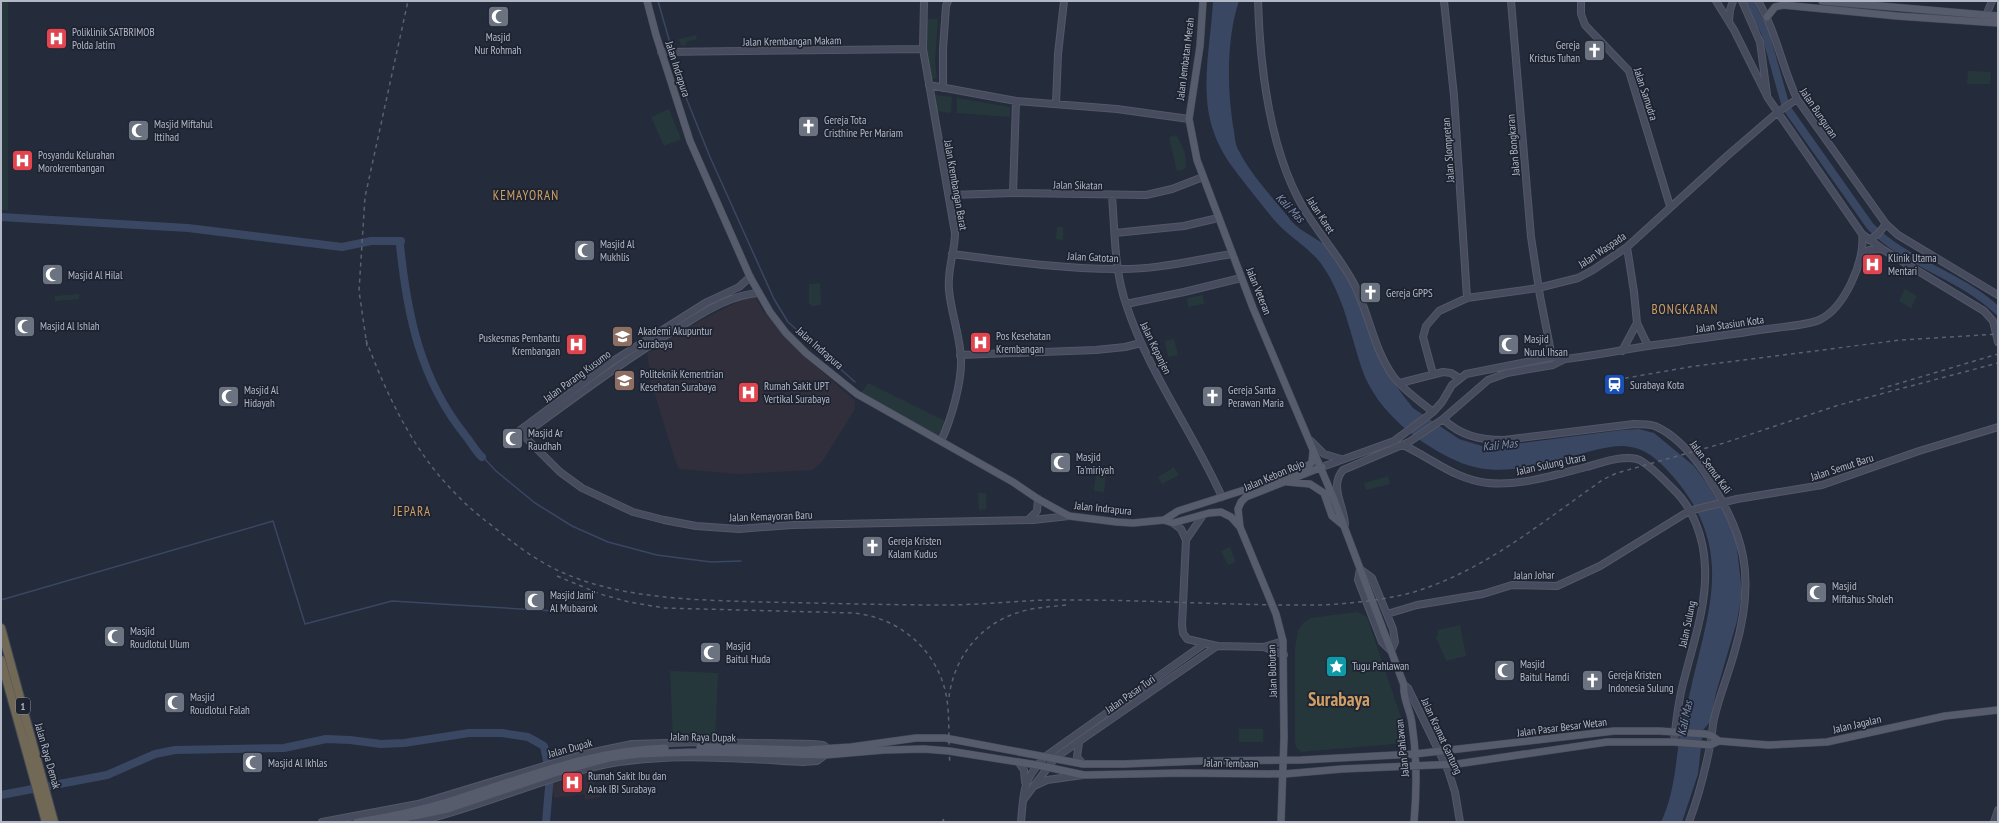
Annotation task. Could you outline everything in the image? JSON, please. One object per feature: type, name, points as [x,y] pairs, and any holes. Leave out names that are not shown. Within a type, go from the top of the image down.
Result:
[{"type":"highway","name":"Jalan Raya Demak","points":[[1,628],[42,788],[46,822]]},
{"type":"highway","name":"Jalan Raya Demak","points":[[1,660],[54,822]]},
{"type":"main road","name":"Jalan Indrapura","points":[[647,1],[692,145],[750,277],[786,333],[806,353],[856,394],[1014,482],[1038,500],[1069,516],[1134,523],[1164,520]]},
{"type":"main road","name":"Jalan Jembatan Merah","points":[[1189,119],[1200,46],[1203,1]]},
{"type":"main road","points":[[1822,1],[1985,18],[1998,23]]},
{"type":"main road","points":[[1767,17],[1775,7],[1783,5],[1897,16],[1985,18],[1998,16]]},
{"type":"main road","name":"Jalan Veteran","points":[[1189,119],[1197,160],[1218,218],[1241,278],[1322,467]]},
{"type":"main road","name":"Jalan Kebon Rojo","points":[[1164,520],[1178,511],[1222,497],[1309,465],[1312,460],[1311,443]]},
{"type":"main road","name":"Jalan Kebon Rojo","points":[[1240,526],[1238,509],[1241,502],[1246,498],[1282,482],[1322,467]]},
{"type":"main road","name":"Jalan Pahlawan","points":[[1322,467],[1404,685],[1403,691],[1412,722],[1416,767],[1414,822]]},
{"type":"main road","points":[[1282,482],[1310,484],[1324,492],[1332,516],[1345,528]]},
{"type":"main road","points":[[1164,520],[1173,523],[1216,512],[1226,513],[1240,526]]},
{"type":"main road","name":"Jalan Bubutan","points":[[1240,526],[1276,614],[1283,641],[1284,774],[1281,822]]},
{"type":"main road","name":"Jalan Jagalan","points":[[1707,745],[1719,741],[1768,745],[1827,742],[1945,716],[1998,710]]},
{"type":"main road","points":[[1647,731],[1650,736],[1647,742]]},
{"type":"main road","name":"Jalan Pasar Besar Wetan","points":[[1415,754],[1583,734],[1647,731],[1709,735]]},
{"type":"main road","points":[[1709,735],[1719,741]]},
{"type":"main road","points":[[908,738],[910,749]]},
{"type":"main road","name":"Jalan Raya Dupak","points":[[358,822],[448,809],[549,772],[599,756],[638,749],[683,747],[830,749],[908,738],[949,738],[1055,758]]},
{"type":"main road","name":"Jalan Pasar Besar Wetan","points":[[1416,767],[1446,765],[1607,742],[1676,742],[1707,745]]},
{"type":"main road","name":"Jalan Raya Dupak","points":[[599,756],[639,754],[742,756],[825,755],[910,749],[949,751],[1020,762],[1047,768]]},
{"type":"main road","name":"Jalan Tembaan","points":[[1055,758],[1083,764],[1284,761],[1415,754]]},
{"type":"main road","name":"Jalan Tembaan","points":[[1047,768],[1084,775],[1182,773],[1284,774],[1342,769],[1416,767]]},
{"type":"street","name":"Jalan Krembangan Barat","points":[[924,1],[923,49],[938,144],[950,195],[956,233],[955,246],[949,267],[949,290],[960,355],[958,383],[952,411],[942,441]]},
{"type":"street","points":[[943,88],[943,49],[946,6],[948,1]]},
{"type":"street","points":[[1056,104],[1058,54],[1064,1]]},
{"type":"street","name":"Jalan Karet","points":[[1258,1],[1259,24],[1266,80],[1273,126],[1282,161],[1303,208],[1340,260],[1353,282],[1372,328],[1378,349],[1389,369],[1400,383],[1431,414]]},
{"type":"street","name":"Jalan Slompretan","points":[[1444,1],[1452,72],[1467,298]]},
{"type":"street","name":"Jalan Bongkaran","points":[[1511,1],[1530,227],[1538,288],[1552,357]]},
{"type":"street","name":"Jalan Samudra","points":[[1582,1],[1581,14],[1585,25],[1629,70],[1670,206]]},
{"type":"street","points":[[1716,1],[1729,21],[1768,98],[1780,110],[1868,237],[1882,249],[1984,311],[1993,321],[1998,342]]},
{"type":"street","points":[[1729,21],[1733,1]]},
{"type":"street","points":[[1742,1],[1760,42],[1768,98]]},
{"type":"street","name":"Jalan Bunguran","points":[[1758,1],[1767,17],[1795,101],[1886,224],[1898,235],[1998,295]]},
{"type":"street","points":[[1985,18],[1992,1]]},
{"type":"street","name":"Jalan Krembangan Makam","points":[[662,52],[923,49]]},
{"type":"street","points":[[929,85],[1016,101],[1118,108],[1189,119]]},
{"type":"street","points":[[1012,194],[1016,101]]},
{"type":"street","name":"Jalan Waspada","points":[[1433,374],[1423,337],[1426,326],[1439,311],[1467,298],[1538,288],[1582,276],[1627,247],[1670,206],[1780,110],[1795,101]]},
{"type":"street","name":"Jalan Sikatan","points":[[950,195],[1146,195],[1172,189],[1203,177]]},
{"type":"street","name":"Jalan Kepanjen","points":[[1112,196],[1117,270],[1126,304],[1141,343],[1210,470],[1222,497]]},
{"type":"street","points":[[1115,233],[1184,226],[1218,218]]},
{"type":"street","points":[[1868,237],[1879,232],[1886,224]]},
{"type":"street","name":"Jalan Stasiun Kota","points":[[1406,443],[1440,420],[1481,385],[1492,378],[1507,373],[1553,365],[1565,360],[1820,320],[1839,303],[1856,271],[1863,246],[1868,237]]},
{"type":"street","points":[[1627,247],[1637,323],[1648,346]]},
{"type":"street","points":[[1861,256],[1871,250],[1882,249]]},
{"type":"street","name":"Jalan Gatotan","points":[[952,254],[1014,262],[1117,270],[1163,266],[1232,254]]},
{"type":"street","name":"Jalan Parang Kusumo","points":[[521,433],[594,378],[707,302],[739,286],[750,277]]},
{"type":"street","points":[[1126,304],[1241,278]]},
{"type":"street","points":[[739,286],[744,295]]},
{"type":"street","name":"Jalan Parang Kusumo","points":[[666,331],[713,307],[744,295],[759,293]]},
{"type":"street","points":[[1622,351],[1637,323]]},
{"type":"street","points":[[960,355],[1096,350],[1125,347],[1141,343]]},
{"type":"street","name":"Jalan Stasiun Kota","points":[[1459,378],[1473,372],[1552,357],[1565,360]]},
{"type":"street","points":[[1400,383],[1433,374],[1447,372],[1459,378],[1431,414]]},
{"type":"street","name":"Jalan Kebon Rojo","points":[[1322,467],[1394,441],[1431,414]]},
{"type":"street","name":"Jalan Semut Kali","points":[[1440,420],[1468,436],[1485,440],[1504,440],[1634,424],[1654,425],[1670,434],[1683,445],[1700,466],[1739,534],[1745,562],[1746,588],[1739,637],[1709,735],[1689,822]]},
{"type":"street","name":"Jalan Semut Baru","points":[[1692,510],[1721,503],[1822,485],[1919,451],[1998,427]]},
{"type":"street","name":"Jalan Kemayoran Baru","points":[[521,433],[560,472],[582,488],[633,512],[696,526],[739,529],[792,525],[1028,520],[1069,516]]},
{"type":"street","points":[[1311,443],[1328,456],[1345,459]]},
{"type":"street","points":[[1345,528],[1344,512],[1336,491],[1341,472],[1358,462],[1406,443]]},
{"type":"street","name":"Jalan Sulung Utara","points":[[1406,443],[1453,473],[1474,481],[1488,483],[1513,483],[1534,480],[1619,459],[1635,459],[1659,476],[1692,510]]},
{"type":"street","points":[[1028,520],[1037,511],[1038,500]]},
{"type":"street","name":"Jalan Johar","points":[[1387,614],[1417,605],[1483,594],[1512,585],[1557,586],[1600,566],[1692,510]]},
{"type":"street","name":"Jalan Sulung","points":[[1676,742],[1684,678],[1701,613],[1706,567],[1703,547],[1692,510]]},
{"type":"street","points":[[1186,540],[1203,515]]},
{"type":"street","points":[[1173,523],[1181,529],[1186,540],[1182,632],[1187,639],[1217,646],[1264,647],[1283,641]]},
{"type":"street","name":"Jalan Pahlawan","points":[[1360,569],[1372,578],[1387,614],[1395,639],[1391,651]]},
{"type":"street","name":"Jalan Pasar Turi","points":[[1026,782],[1037,765],[1046,756],[1204,644]]},
{"type":"street","name":"Jalan Pasar Turi","points":[[1023,800],[1055,758],[1217,646]]},
{"type":"street","points":[[1264,647],[1284,655]]},
{"type":"street","name":"Jalan Kramat Gantung","points":[[1404,685],[1408,688],[1446,765],[1455,792],[1460,822]]},
{"type":"street","points":[[1130,696],[1132,702],[1143,695],[1145,696]]},
{"type":"street","points":[[1079,742],[1077,758],[1083,764]]},
{"type":"street","name":"Jalan Dupak","points":[[416,822],[468,807],[549,772],[670,755]]},
{"type":"street","name":"Jalan Dupak","points":[[322,822],[385,817],[418,804],[549,772],[599,756]]},
{"type":"street","points":[[1020,762],[1024,770],[1026,782],[1021,822]]},
{"type":"street","points":[[1033,787],[1047,780],[1084,775]]},
{"type":"street","points":[[1994,822],[1998,810]]},
{"type":"shaded area","points":[[1,1],[8,1],[8,210],[1,210]]},
{"type":"shaded area","points":[[926,19],[938,19],[935,61],[937,78],[932,79],[927,56]]},
{"type":"shaded area","points":[[696,35],[697,39],[686,42],[687,45],[681,46],[679,39]]},
{"type":"shaded area","points":[[1968,71],[1991,72],[1990,84],[1967,84]]},
{"type":"shaded area","points":[[933,96],[952,97],[951,113],[937,111]]},
{"type":"shaded area","points":[[957,98],[1010,107],[1010,117],[957,113]]},
{"type":"shaded area","points":[[669,109],[681,139],[664,146],[651,117]]},
{"type":"shaded area","points":[[1176,135],[1183,147],[1186,160],[1185,169],[1177,171],[1169,137]]},
{"type":"shaded area","points":[[1057,227],[1063,227],[1063,240],[1056,239]]},
{"type":"shaded area","points":[[820,283],[821,305],[812,306],[809,303],[809,284]]},
{"type":"shaded area","points":[[1905,289],[1917,296],[1911,308],[1899,301]]},
{"type":"shaded area","points":[[79,294],[79,299],[55,301],[55,296]]},
{"type":"shaded area","points":[[1203,295],[1204,304],[1188,307],[1187,298]]},
{"type":"shaded area","name":"Rumah Sakit UPT Vertikal Surabaya","points":[[749,296],[756,298],[763,311],[808,359],[855,401],[855,409],[822,462],[812,470],[739,474],[679,469],[651,382],[647,354],[672,335]]},
{"type":"shaded area","points":[[1174,339],[1178,355],[1168,357],[1165,341]]},
{"type":"shaded area","points":[[868,383],[945,421],[940,437],[861,393]]},
{"type":"shaded area","points":[[1174,467],[1179,475],[1162,484],[1158,477]]},
{"type":"shaded area","points":[[1096,473],[1106,475],[1104,492],[1094,491]]},
{"type":"shaded area","points":[[1388,476],[1390,484],[1366,490],[1364,483]]},
{"type":"shaded area","points":[[978,493],[986,493],[986,509],[979,510]]},
{"type":"shaded area","points":[[1230,547],[1236,562],[1228,565],[1221,551]]},
{"type":"shaded area","points":[[1357,612],[1367,617],[1406,732],[1405,743],[1301,752],[1296,747],[1295,741],[1295,649],[1298,631],[1303,623],[1310,618]]},
{"type":"shaded area","points":[[1460,625],[1466,656],[1446,661],[1436,637],[1438,636],[1438,630]]},
{"type":"shaded area","points":[[670,671],[718,673],[715,738],[673,738]]},
{"type":"shaded area","points":[[1239,729],[1263,729],[1263,742],[1239,742]]},
{"type":"shaded area","name":"Rumah Sakit Ibu dan Anak IBI Surabaya","points":[[592,770],[595,785],[599,788],[601,797],[585,800],[584,794],[554,798],[552,780]]},
{"type":"water","name":"Kali Mas","points":[[1213,1],[1239,1],[1232,32],[1229,66],[1230,100],[1235,141],[1238,149],[1256,178],[1292,222],[1300,229],[1327,246],[1340,261],[1361,306],[1378,353],[1388,374],[1413,408],[1459,439],[1482,446],[1506,445],[1622,430],[1639,429],[1654,433],[1694,466],[1708,485],[1730,522],[1736,540],[1742,592],[1737,621],[1716,693],[1710,722],[1703,730],[1698,774],[1682,822],[1661,822],[1673,785],[1682,721],[1704,632],[1712,581],[1711,556],[1705,531],[1694,506],[1667,469],[1656,459],[1638,449],[1626,446],[1611,447],[1524,468],[1507,470],[1473,467],[1457,461],[1428,446],[1401,425],[1389,413],[1370,387],[1363,372],[1346,317],[1330,277],[1314,255],[1272,218],[1224,155],[1216,137],[1212,127],[1207,96],[1207,64]]},
{"type":"waterway","points":[[658,1],[672,50]]},
{"type":"waterway","points":[[1749,1],[1765,32],[1786,107],[1870,226],[1884,239],[1900,250],[1951,278],[1983,299],[1998,311]]},
{"type":"waterway","points":[[673,54],[687,100],[710,157],[774,299],[788,322],[855,382]]},
{"type":"waterway","points":[[1,217],[188,228],[342,247],[371,241],[401,241],[400,245],[407,296],[418,345],[437,391],[450,414],[482,457]]},
{"type":"waterway","points":[[482,456],[496,471],[535,503],[572,526],[608,542],[657,555],[711,562],[741,561]]},
{"type":"waterway","points":[[1,600],[273,521],[305,624],[392,601],[587,613]]},
{"type":"waterway","points":[[1,795],[107,775],[155,754],[175,750],[284,748],[326,739],[381,744],[404,743],[469,733],[502,733],[528,737],[544,746],[550,776],[546,822]]},
{"type":"railway","points":[[367,346],[359,291],[365,197],[408,1]]},
{"type":"railway","points":[[1609,381],[1695,366],[1901,340],[1998,334]]},
{"type":"railway","points":[[366,340],[383,382],[404,424],[429,463],[443,480],[468,506],[507,538],[536,558],[559,571],[582,580],[632,593],[684,599],[899,605],[958,605],[1048,600],[1117,600],[1324,605],[1369,601],[1403,595],[1440,583],[1490,558],[1604,479],[1617,473],[1724,443],[1839,405],[1998,363]]},
{"type":"railway","points":[[1880,389],[1998,354]]},
{"type":"railway","points":[[557,576],[600,594],[629,602],[664,608],[853,613],[870,616],[887,622],[902,630],[915,640],[927,652],[936,667],[943,683],[947,700],[950,764]]},
{"type":"railway","points":[[949,697],[952,682],[963,655],[982,633],[993,624],[1006,617],[1026,610],[1066,605]]},
{"type":"place","name":"Masjid Nur Rohmah","points":[[498,17]]},
{"type":"place","name":"Poliklinik SATBRIMOB Polda Jatim","points":[[56,38]]},
{"type":"place","name":"Gereja Kristus Tuhan","points":[[1595,51]]},
{"type":"place","name":"Gereja Tota Cristhine Per Mariam","points":[[809,126]]},
{"type":"place","name":"Masjid Miftahul Ittihad","points":[[139,130]]},
{"type":"place","name":"Posyandu Kelurahan Morokrembangan","points":[[23,161]]},
{"type":"place","name":"Masjid Al Mukhlis","points":[[584,250]]},
{"type":"place","name":"Klinik Utama Mentari","points":[[1872,264]]},
{"type":"place","name":"Masjid Al Hilal","points":[[53,275]]},
{"type":"place","name":"Gereja GPPS","points":[[1370,293]]},
{"type":"place","name":"Masjid Al Ishlah","points":[[25,326]]},
{"type":"place","name":"Akademi Akupuntur Surabaya","points":[[622,337]]},
{"type":"place","name":"Pos Kesehatan Krembangan","points":[[981,342]]},
{"type":"place","name":"Puskesmas Pembantu Krembangan","points":[[576,344]]},
{"type":"place","name":"Masjid Nurul Ihsan","points":[[1508,345]]},
{"type":"place","name":"Politeknik Kementrian Kesehatan Surabaya","points":[[625,380]]},
{"type":"place","name":"Surabaya Kota","points":[[1615,385]]},
{"type":"place","name":"Rumah Sakit UPT Vertikal Surabaya","points":[[749,392]]},
{"type":"place","name":"Masjid Al Hidayah","points":[[228,396]]},
{"type":"place","name":"Gereja Santa Perawan Maria","points":[[1213,396]]},
{"type":"place","name":"Masjid Ar Raudhah","points":[[513,439]]},
{"type":"place","name":"Masjid Ta'miriyah","points":[[1061,463]]},
{"type":"place","name":"Gereja Kristen Kalam Kudus","points":[[872,547]]},
{"type":"place","name":"Masjid Miftahus Sholeh","points":[[1817,592]]},
{"type":"place","name":"Masjid Jami' Al Mubaarok","points":[[534,601]]},
{"type":"place","name":"Masjid Roudlotul Ulum","points":[[115,637]]},
{"type":"place","name":"Masjid Baitul Huda","points":[[711,652]]},
{"type":"place","name":"Tugu Pahlawan","points":[[1336,666]]},
{"type":"place","name":"Masjid Baitul Hamdi","points":[[1504,670]]},
{"type":"place","name":"Gereja Kristen Indonesia Sulung","points":[[1593,681]]},
{"type":"place","name":"Masjid Roudlotul Falah","points":[[174,703]]},
{"type":"place","name":"Masjid Al Ikhlas","points":[[253,763]]},
{"type":"place","name":"Rumah Sakit Ibu dan Anak IBI Surabaya","points":[[573,782]]},
{"type":"district","name":"KEMAYORAN","points":[[526,195]]},
{"type":"district","name":"BONGKARAN","points":[[1685,309]]},
{"type":"district","name":"JEPARA","points":[[412,511]]},
{"type":"district","name":"Surabaya","points":[[1339,699]]}]
